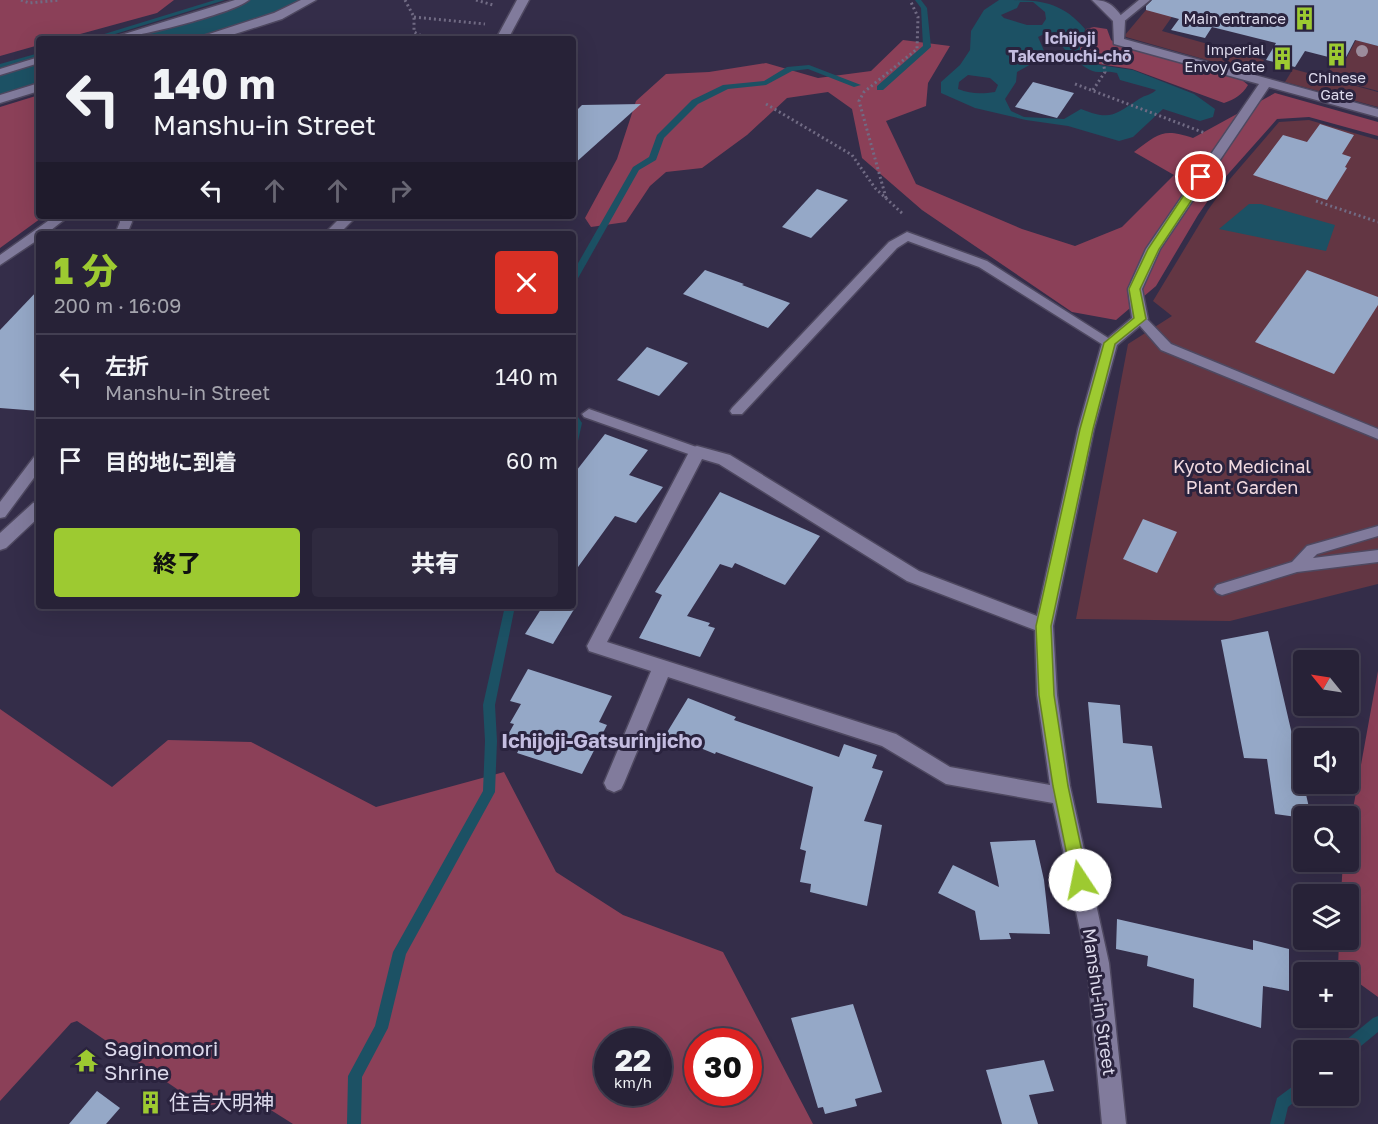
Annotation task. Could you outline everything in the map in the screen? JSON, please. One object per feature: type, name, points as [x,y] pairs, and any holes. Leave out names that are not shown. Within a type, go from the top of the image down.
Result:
[{"type":"street","points":[[232,35],[310,0]]},
{"type":"street","points":[[504,36],[523,0]]},
{"type":"street","points":[[1098,0],[1108,7],[1119,21],[1118,41],[1378,112]]},
{"type":"street","points":[[1110,343],[1140,319],[1135,289],[1153,249],[1266,82]]},
{"type":"street","points":[[0,99],[36,88]]},
{"type":"street","points":[[334,231],[347,219]]},
{"type":"street","name":"Manshu-in Street","points":[[1110,343],[1086,429],[1044,626],[1047,695],[1063,796],[1098,963],[1114,1124]]},
{"type":"street","points":[[1044,626],[913,576],[724,459],[697,452],[596,646],[889,740],[946,775],[1063,796]]},
{"type":"street","points":[[0,543],[36,510]]},
{"type":"street","points":[[614,783],[662,667]]},
{"type":"lane","points":[[123,36],[244,0]]},
{"type":"lane","points":[[1119,21],[1145,0]]},
{"type":"lane","points":[[0,72],[36,61]]},
{"type":"lane","points":[[42,231],[59,219]]},
{"type":"lane","points":[[0,261],[36,235]]},
{"type":"lane","points":[[737,411],[893,244],[907,236],[983,264],[1110,343]]},
{"type":"lane","points":[[1140,319],[1166,347],[1378,434]]},
{"type":"lane","points":[[589,414],[697,452]]},
{"type":"lane","points":[[0,513],[36,465]]},
{"type":"lane","points":[[1297,566],[1312,549],[1378,531]]},
{"type":"lane","points":[[1222,589],[1297,566],[1378,555]]},
{"type":"path","points":[[21,0],[29,3],[60,0]]},
{"type":"path","points":[[405,0],[414,17],[414,32],[422,36]]},
{"type":"path","points":[[886,198],[884,182],[872,151],[867,117],[859,101],[864,92],[917,49],[920,16],[910,0]]},
{"type":"path","points":[[414,17],[509,26]]},
{"type":"path","points":[[1093,90],[1105,72],[1103,64]]},
{"type":"path","points":[[1075,84],[1226,140]]},
{"type":"path","points":[[766,104],[852,155],[875,188],[937,247]]},
{"type":"path","points":[[1316,201],[1378,222]]},
{"type":"green space","points":[[1151,4],[1176,11],[1162,31],[1264,60],[1256,74],[1126,37],[1125,35]]},
{"type":"green space","points":[[1356,40],[1378,46],[1378,91],[1326,77],[1335,59],[1345,61]]},
{"type":"green space","points":[[1293,69],[1378,92],[1378,107],[1285,82]]},
{"type":"green space","name":"Kyoto Medicinal Plant Garden","points":[[1309,120],[1378,140],[1378,584],[1230,621],[1076,619],[1128,344],[1172,316],[1153,301],[1208,210],[1230,179],[1279,122]]},
{"type":"shaded area","points":[[0,0],[174,0],[157,13],[73,36],[36,36],[36,46],[0,56]]},
{"type":"shaded area","points":[[1094,27],[1107,29],[1111,40],[1120,46],[1242,80],[1248,85],[1238,96],[1224,103],[1132,69],[1099,64],[1079,52],[1086,29]]},
{"type":"shaded area","points":[[903,40],[950,46],[928,83],[926,106],[886,121],[916,184],[1022,229],[1075,246],[1122,227],[1174,175],[1134,152],[1162,134],[1175,133],[1193,138],[1275,93],[1378,122],[1378,136],[1309,117],[1277,119],[1221,182],[1198,215],[1156,286],[1116,320],[1072,312],[922,210],[862,158],[852,109],[828,92],[787,98],[747,135],[702,168],[666,172],[650,186],[626,222],[591,227],[585,218],[617,159],[636,101],[666,74],[709,72],[766,63],[818,78],[871,71]]},
{"type":"shaded area","points":[[36,96],[36,219],[40,219],[0,248],[0,107]]},
{"type":"shaded area","points":[[1378,671],[1378,997],[1359,983],[1359,962],[1338,962],[1339,950],[1359,950],[1359,884],[1342,884],[1342,872],[1359,872],[1359,806],[1354,806],[1356,794],[1359,794],[1359,776]]},
{"type":"shaded area","points":[[0,709],[112,787],[168,740],[251,742],[376,807],[504,772],[556,872],[623,915],[723,952],[813,1124],[293,1124],[255,1100],[202,1106],[77,1021],[71,1023],[0,1101]]},
{"type":"water","points":[[999,0],[1025,0],[1057,7],[1076,19],[1085,29],[1079,52],[1099,65],[1133,70],[1194,94],[1215,109],[1213,117],[1200,121],[1163,109],[1133,137],[1119,141],[1068,126],[1026,120],[975,108],[941,93],[941,82],[960,65],[970,50],[971,31],[984,10]],"holes":[[[1020,2],[1033,2],[1045,12],[1046,19],[1042,25],[1027,25],[1001,15],[1017,8]],[[1044,34],[1055,37],[1074,58],[1093,71],[1117,73],[1120,80],[1156,90],[1112,114],[1099,115],[1081,109],[1064,119],[1024,117],[1011,111],[1005,99],[1016,82],[1017,72],[1040,59],[1045,53],[1038,37]],[[968,75],[990,78],[998,85],[995,92],[976,93],[958,89],[959,82]]]},
{"type":"water","points":[[1249,204],[1261,204],[1335,225],[1326,251],[1219,229]]},
{"type":"building","points":[[1152,0],[1378,0],[1378,46],[1355,40],[1344,61],[1305,51],[1295,67],[1266,60],[1276,43],[1212,27],[1205,38],[1171,30],[1179,19],[1146,10],[1146,6]]},
{"type":"building","points":[[1033,82],[1074,93],[1057,118],[1015,107]]},
{"type":"building","points":[[641,104],[576,162],[576,111],[582,105]]},
{"type":"building","points":[[1320,124],[1354,135],[1342,154],[1351,157],[1345,167],[1347,168],[1327,200],[1253,175],[1283,135],[1307,142]]},
{"type":"building","points":[[817,189],[848,200],[811,238],[782,227]]},
{"type":"building","points":[[705,270],[790,303],[768,328],[683,294]]},
{"type":"building","points":[[1307,270],[1378,297],[1378,305],[1334,374],[1255,342]]},
{"type":"building","points":[[36,292],[36,411],[0,408],[0,330]]},
{"type":"building","points":[[647,347],[688,363],[659,396],[617,380]]},
{"type":"building","points":[[605,434],[648,450],[629,475],[663,487],[636,523],[615,516],[576,570],[576,471]]},
{"type":"building","points":[[720,492],[820,536],[785,585],[735,563],[732,568],[720,564],[687,616],[710,623],[708,626],[715,628],[700,657],[639,638],[662,595],[655,592]]},
{"type":"building","points":[[1143,519],[1177,532],[1157,573],[1123,559]]},
{"type":"building","points":[[541,609],[574,609],[553,644],[525,634]]},
{"type":"building","points":[[1268,631],[1293,739],[1293,794],[1306,794],[1309,806],[1293,806],[1293,816],[1275,814],[1267,759],[1244,758],[1221,640]]},
{"type":"building","points":[[528,669],[612,696],[599,722],[607,725],[582,774],[517,753],[521,746],[505,740],[514,724],[510,723],[521,704],[510,701]]},
{"type":"building","points":[[688,698],[736,717],[734,720],[839,757],[844,744],[877,755],[872,768],[883,771],[864,821],[882,825],[867,906],[810,892],[811,884],[800,882],[806,851],[800,849],[813,787],[716,752],[715,754],[666,734]]},
{"type":"building","points":[[1088,702],[1120,705],[1123,743],[1152,746],[1162,808],[1097,803]]},
{"type":"building","points":[[1035,840],[1044,880],[1050,934],[1009,933],[1011,939],[980,940],[975,911],[938,893],[953,865],[999,887],[990,842]]},
{"type":"building","points":[[1117,919],[1253,950],[1253,940],[1289,949],[1289,991],[1263,986],[1261,1028],[1193,1007],[1194,979],[1147,966],[1148,956],[1116,949]]},
{"type":"building","points":[[853,1004],[882,1092],[855,1099],[857,1106],[825,1114],[823,1107],[818,1108],[791,1018]]},
{"type":"building","points":[[1044,1060],[1054,1091],[1029,1095],[1038,1124],[1002,1124],[986,1070]]},
{"type":"building","points":[[97,1091],[120,1108],[106,1124],[69,1124]]},
{"type":"waterway","points":[[102,36],[222,0]]},
{"type":"waterway","points":[[171,36],[263,8],[280,0]]},
{"type":"waterway","points":[[880,88],[927,47],[924,8],[918,0]]},
{"type":"waterway","points":[[0,66],[36,56]]},
{"type":"waterway","points":[[576,275],[636,169],[653,158],[660,137],[695,102],[726,87],[766,83],[790,69],[809,67],[857,85]]},
{"type":"waterway","points":[[0,85],[36,74]]},
{"type":"waterway","points":[[576,421],[576,428]]},
{"type":"waterway","points":[[354,1124],[355,1076],[381,1028],[400,952],[489,792],[491,741],[489,705],[509,609]]},
{"type":"waterway","points":[[1357,1040],[1378,1023]]},
{"type":"waterway","points":[[1277,1124],[1282,1103],[1293,1094]]},
{"type":"place","name":"Main entrance","points":[[1304,19]]},
{"type":"place","name":"Chinese Gate","points":[[1337,54]]},
{"type":"place","name":"Imperial Envoy Gate","points":[[1283,59]]},
{"type":"place","name":"Saginomori Shrine","points":[[86,1061]]},
{"type":"place","name":"住吉大明神","points":[[151,1103]]},
{"type":"district","name":"Ichijoji Takenouchi-chō","points":[[1070,47]]},
{"type":"district","name":"Ichijoji-Gatsurinjicho","points":[[602,741]]},
{"type":"route","points":[[1080,880],[1060,786],[1047,695],[1044,626],[1086,429],[1110,343],[1140,319],[1135,289],[1153,249],[1201,177]]}]
